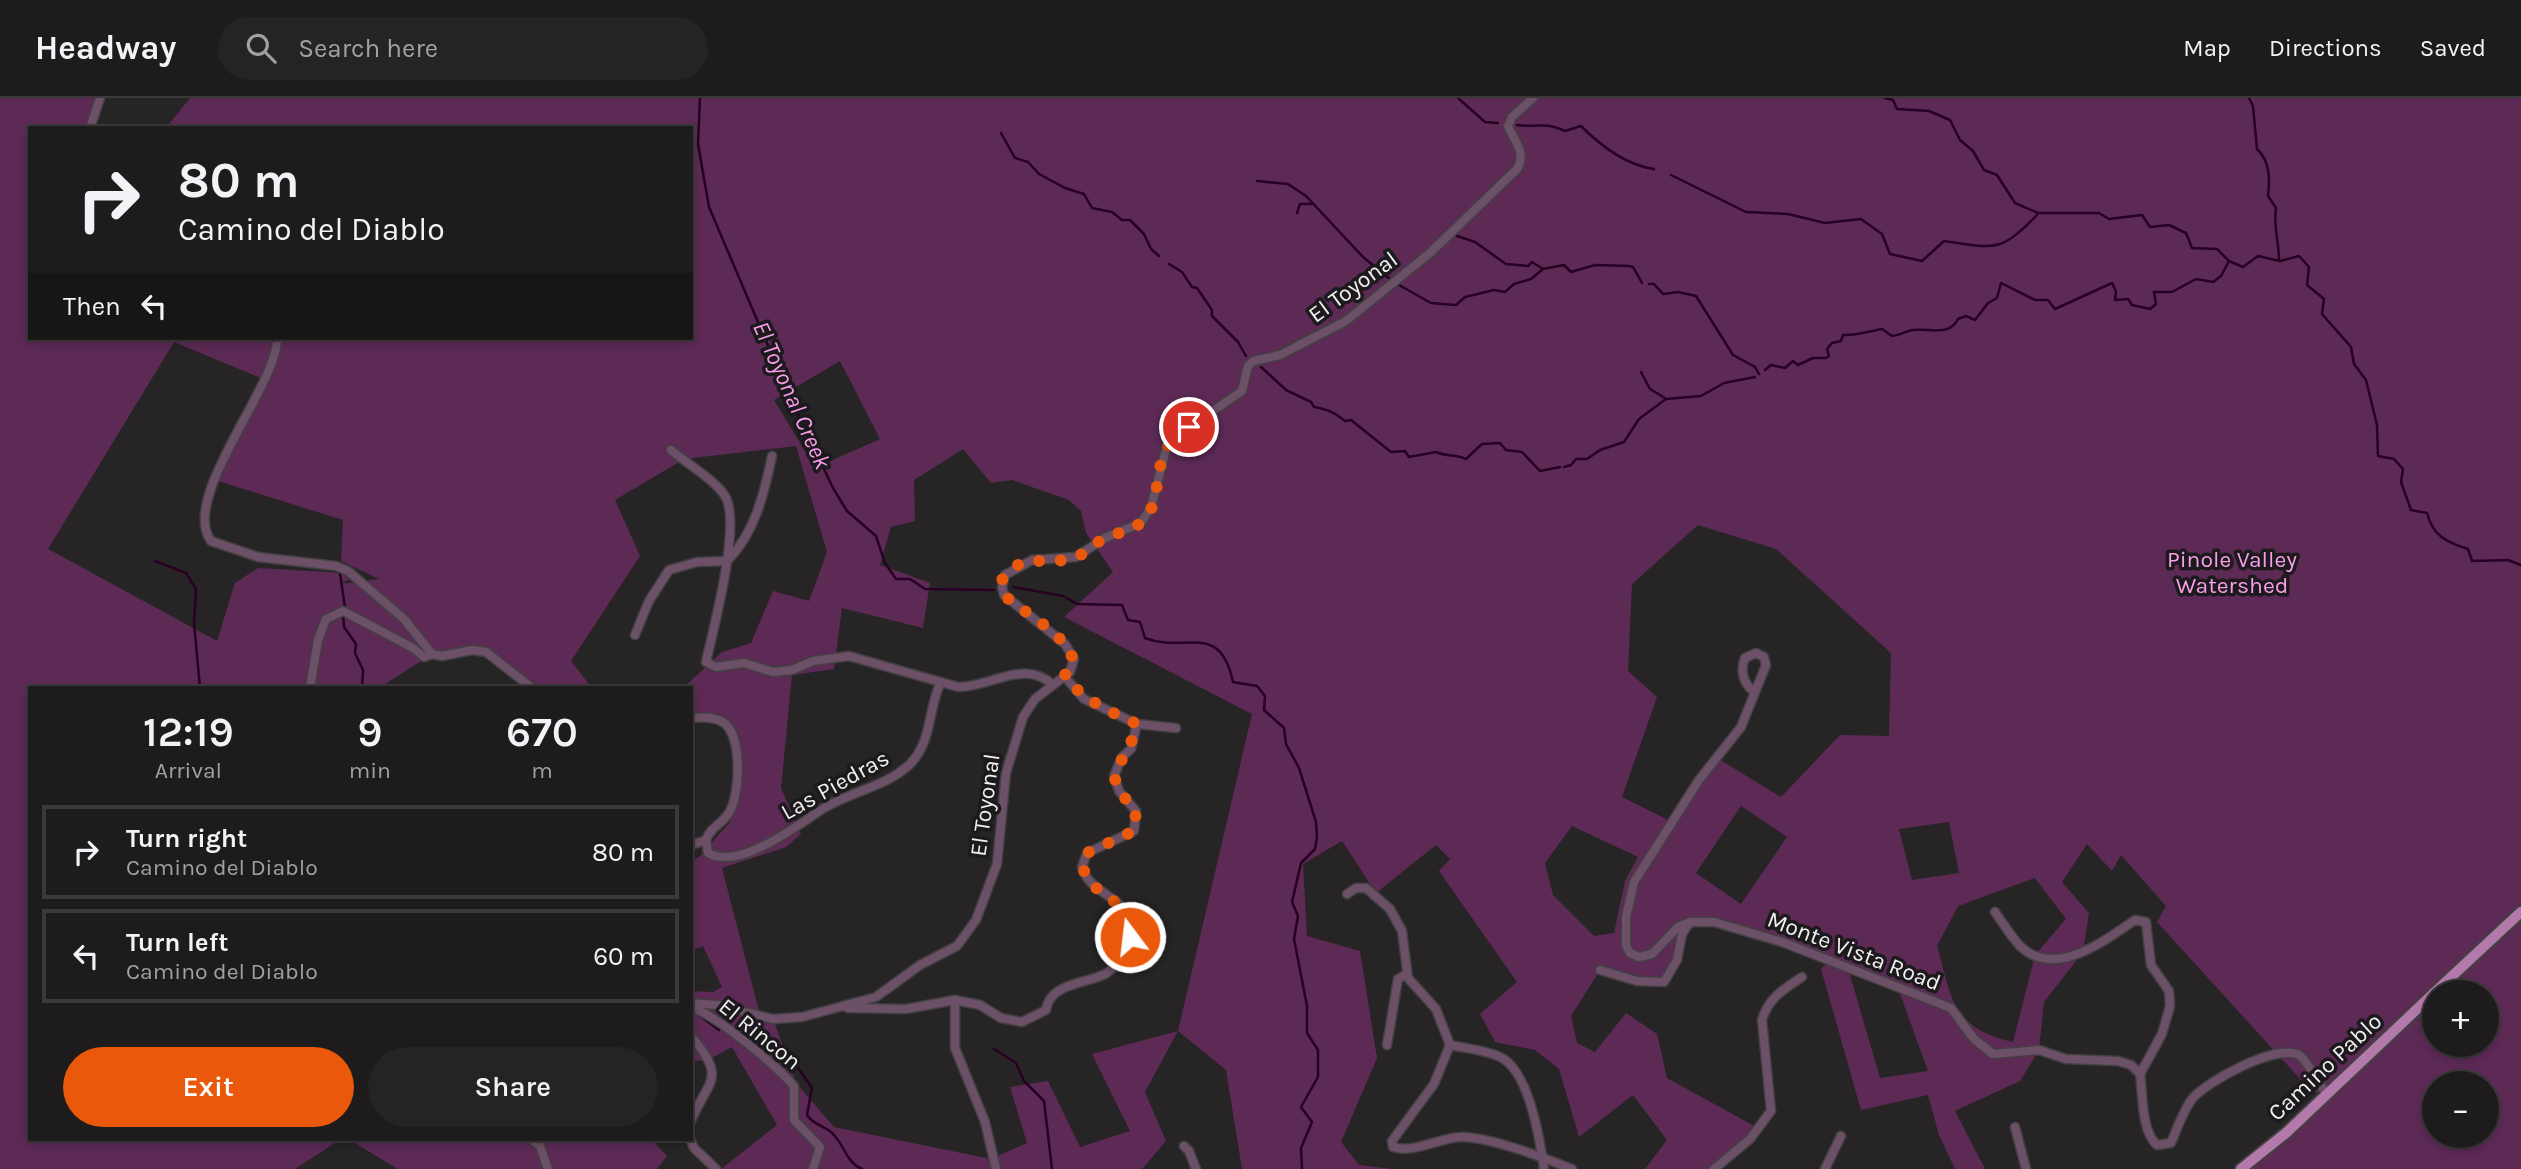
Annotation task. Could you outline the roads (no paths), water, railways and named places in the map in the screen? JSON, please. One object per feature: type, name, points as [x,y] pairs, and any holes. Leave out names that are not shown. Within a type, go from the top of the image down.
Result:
[{"type":"main road","name":"Camino Pablo","points":[[2449,980],[2521,912]]},
{"type":"main road","name":"Camino Pablo","points":[[2241,1169],[2286,1133],[2422,1005]]},
{"type":"street","points":[[91,126],[100,98]]},
{"type":"street","name":"El Toyonal","points":[[693,1005],[717,1005],[773,1019],[802,1017],[883,993],[920,965],[957,946],[967,937],[997,864],[1006,773],[1011,751],[1029,706],[1073,666],[1071,651],[1056,635],[1004,595],[1002,587],[1006,575],[1032,560],[1076,557],[1104,538],[1141,523],[1151,507],[1168,442],[1242,391],[1248,366],[1253,361],[1280,355],[1346,321],[1430,253],[1518,168],[1522,158],[1520,149],[1508,125],[1512,117],[1533,98]]},
{"type":"street","points":[[278,340],[275,359],[235,433],[215,480],[206,514],[206,535],[216,544],[258,557],[336,566],[348,571],[379,601],[404,619],[432,654]]},
{"type":"street","points":[[671,450],[725,497],[729,519],[727,561],[706,662],[716,667],[744,663],[773,672],[792,670],[813,661],[849,656],[931,679],[940,684],[973,687],[1023,672],[1042,676],[1052,684]]},
{"type":"street","points":[[635,635],[649,601],[669,570],[697,562],[727,561],[740,549],[764,492],[772,456]]},
{"type":"street","points":[[310,686],[318,640],[326,620],[343,611],[413,648],[418,655],[424,657],[472,650],[486,652],[528,686]]},
{"type":"street","points":[[1064,676],[1084,699],[1137,724],[1176,728]]},
{"type":"street","name":"Las Piedras","points":[[706,840],[708,853],[718,856],[755,849],[789,834],[825,808],[896,775],[914,758],[925,738],[940,684]]},
{"type":"street","points":[[1690,922],[1678,927],[1652,954],[1639,957],[1630,953],[1626,946],[1626,917],[1634,882],[1699,780],[1741,727],[1753,691]]},
{"type":"street","points":[[693,718],[723,722],[736,745],[734,800],[730,812],[706,840],[693,844]]},
{"type":"street","points":[[838,1008],[906,1009],[955,1000],[980,1005],[1001,1018],[1022,1021],[1046,1010],[1050,1001],[1063,989],[1099,977],[1119,960],[1130,937],[1130,916],[1122,906],[1091,884],[1082,867],[1087,853],[1134,831],[1136,811],[1119,791],[1114,776],[1122,757],[1131,749],[1137,724]]},
{"type":"street","points":[[1347,894],[1356,888],[1366,888],[1390,909],[1402,931],[1407,974],[1436,1009],[1450,1045],[1434,1084],[1392,1141],[1393,1147],[1402,1150],[1446,1138],[1466,1137],[1542,1157],[1572,1169]]},
{"type":"street","points":[[1995,912],[2022,948],[2045,957],[2074,956],[2134,920],[2146,922],[2151,965],[2169,991],[2170,1006],[2162,1034],[2140,1074],[2147,1126],[2151,1139],[2157,1145],[2171,1143],[2190,1101],[2201,1089],[2222,1075],[2278,1054],[2291,1052],[2307,1061],[2314,1079],[2327,1094]]},
{"type":"street","points":[[1600,970],[1637,981],[1664,982],[1677,960],[1682,934],[1690,922]]},
{"type":"street","name":"Monte Vista Road","points":[[1690,922],[1714,922],[1782,942],[1951,1008],[1973,1039],[1993,1054],[2039,1050],[2066,1059],[2118,1060],[2131,1065],[2140,1074]]},
{"type":"street","points":[[1387,1045],[1398,979],[1407,974]]},
{"type":"street","points":[[1714,1169],[1750,1139],[1771,1111],[1762,1020],[1766,1006],[1776,995],[1802,976]]},
{"type":"street","points":[[955,1000],[955,1048],[985,1122],[996,1169]]},
{"type":"street","name":"El Rincon","points":[[693,1006],[720,1020],[734,1036],[794,1086],[794,1120],[820,1147],[813,1169]]},
{"type":"street","points":[[693,1039],[708,1060],[713,1081],[693,1117]]},
{"type":"street","points":[[1450,1045],[1501,1056],[1523,1082],[1535,1117],[1544,1169]]},
{"type":"street","points":[[2015,1127],[2026,1169]]},
{"type":"street","points":[[1825,1169],[1841,1136]]},
{"type":"street","points":[[534,1141],[540,1146],[548,1169]]},
{"type":"street","points":[[690,1141],[716,1169]]},
{"type":"street","points":[[1184,1146],[1189,1151],[1196,1169]]},
{"type":"waterway","name":"El Toyonal Creek","points":[[700,98],[698,144],[709,207],[789,395],[833,488],[847,511],[876,536],[885,563],[896,579],[910,579],[925,589],[994,590]]},
{"type":"waterway","points":[[1458,98],[1485,122],[1498,123]]},
{"type":"waterway","points":[[1885,98],[1893,100],[1897,109],[1929,111],[1950,120],[1960,140],[1973,151],[1984,170],[1997,175],[2015,203],[2038,213],[2099,213],[2109,219],[2142,215],[2150,227],[2169,225],[2186,233],[2192,248],[2217,249],[2229,261],[2243,267],[2258,256],[2280,261],[2299,256],[2309,267],[2307,285],[2324,299],[2322,314],[2351,347],[2354,364],[2366,380],[2377,425],[2378,456],[2394,459],[2403,469],[2401,482],[2411,510],[2427,513],[2437,533],[2447,541],[2468,549],[2472,561],[2508,560],[2521,565]]},
{"type":"waterway","points":[[2249,98],[2253,106],[2257,149],[2268,171],[2268,196],[2276,208],[2279,260]]},
{"type":"waterway","points":[[1517,125],[1546,125],[1565,131],[1581,126],[1614,154],[1654,169]]},
{"type":"waterway","points":[[1001,133],[1015,158],[1028,162],[1039,174],[1065,188],[1084,194],[1092,208],[1112,212],[1122,220],[1130,220],[1144,234],[1151,249],[1159,256]]},
{"type":"waterway","points":[[1671,175],[1746,212],[1788,214],[1825,223],[1861,219],[1882,234],[1890,254],[1922,261],[1944,241],[1986,246],[2004,242],[2037,215]]},
{"type":"waterway","points":[[1257,181],[1288,184],[1306,196],[1363,257],[1390,279]]},
{"type":"waterway","points":[[1297,213],[1300,204],[1311,204]]},
{"type":"waterway","points":[[1457,236],[1475,242],[1506,264],[1528,266],[1532,262],[1543,269]]},
{"type":"waterway","points":[[1765,370],[1771,365],[1785,368],[1793,361],[1798,365],[1813,358],[1826,358],[1829,356],[1827,349],[1832,343],[1841,341],[1843,335],[1882,329],[1892,336],[1913,330],[1944,330],[1966,316],[1975,320],[1988,303],[1997,298],[2001,283],[2035,300],[2048,300],[2055,309],[2112,283],[2116,291],[2115,300],[2128,299],[2132,305],[2150,309],[2156,304],[2154,292],[2172,292],[2196,279],[2213,282],[2221,276],[2229,261]]},
{"type":"waterway","points":[[1169,264],[1182,272],[1192,287],[1197,288],[1212,310],[1212,316],[1238,342],[1246,356]]},
{"type":"waterway","points":[[1399,285],[1431,303],[1456,305],[1465,297],[1494,290],[1505,292],[1514,284],[1531,279],[1543,269],[1564,265],[1571,272],[1595,265],[1629,266],[1633,267],[1642,283]]},
{"type":"waterway","points":[[1649,284],[1654,284],[1663,294],[1678,292],[1696,296],[1733,355],[1755,367],[1759,374]]},
{"type":"waterway","points":[[1261,367],[1286,390],[1311,402],[1314,407],[1330,411],[1345,421],[1351,420],[1391,452],[1405,451],[1409,457],[1436,452],[1466,459],[1482,444],[1500,443],[1506,450],[1522,452],[1540,471],[1560,467]]},
{"type":"waterway","points":[[1641,372],[1650,389],[1665,398]]},
{"type":"waterway","points":[[1564,467],[1571,465],[1576,459],[1587,459],[1600,450],[1624,442],[1639,419],[1666,399],[1701,396],[1724,383],[1755,377]]},
{"type":"waterway","name":"El Toyonal Creek","points":[[155,561],[186,573],[196,589],[194,623],[200,686]]},
{"type":"waterway","name":"El Toyonal Creek","points":[[335,570],[340,573],[345,608]]},
{"type":"waterway","name":"El Toyonal Creek","points":[[1013,587],[1063,596],[1077,604],[1122,605],[1128,620],[1140,622],[1145,638],[1160,642],[1210,645],[1219,651],[1227,663],[1233,682],[1257,686],[1265,696],[1264,710],[1284,728],[1286,744],[1299,768],[1316,822],[1317,837],[1315,849],[1301,863],[1292,902],[1298,916],[1294,939],[1307,1006],[1307,1033],[1318,1050],[1318,1077],[1301,1107],[1312,1122],[1301,1148],[1302,1169]]},
{"type":"waterway","name":"El Toyonal Creek","points":[[343,614],[344,627],[356,644],[355,653],[363,670],[362,686]]},
{"type":"waterway","name":"El Toyonal Creek","points":[[693,1010],[719,1030]]},
{"type":"waterway","name":"El Toyonal Creek","points":[[746,1036],[776,1055],[794,1062],[812,1088],[807,1115],[813,1122],[831,1132],[853,1163],[862,1169]]},
{"type":"waterway","points":[[994,1049],[1016,1063],[1024,1081],[1044,1101],[1052,1169]]},
{"type":"park label","name":"Pinole Valley Watershed","points":[[2232,572]]}]
